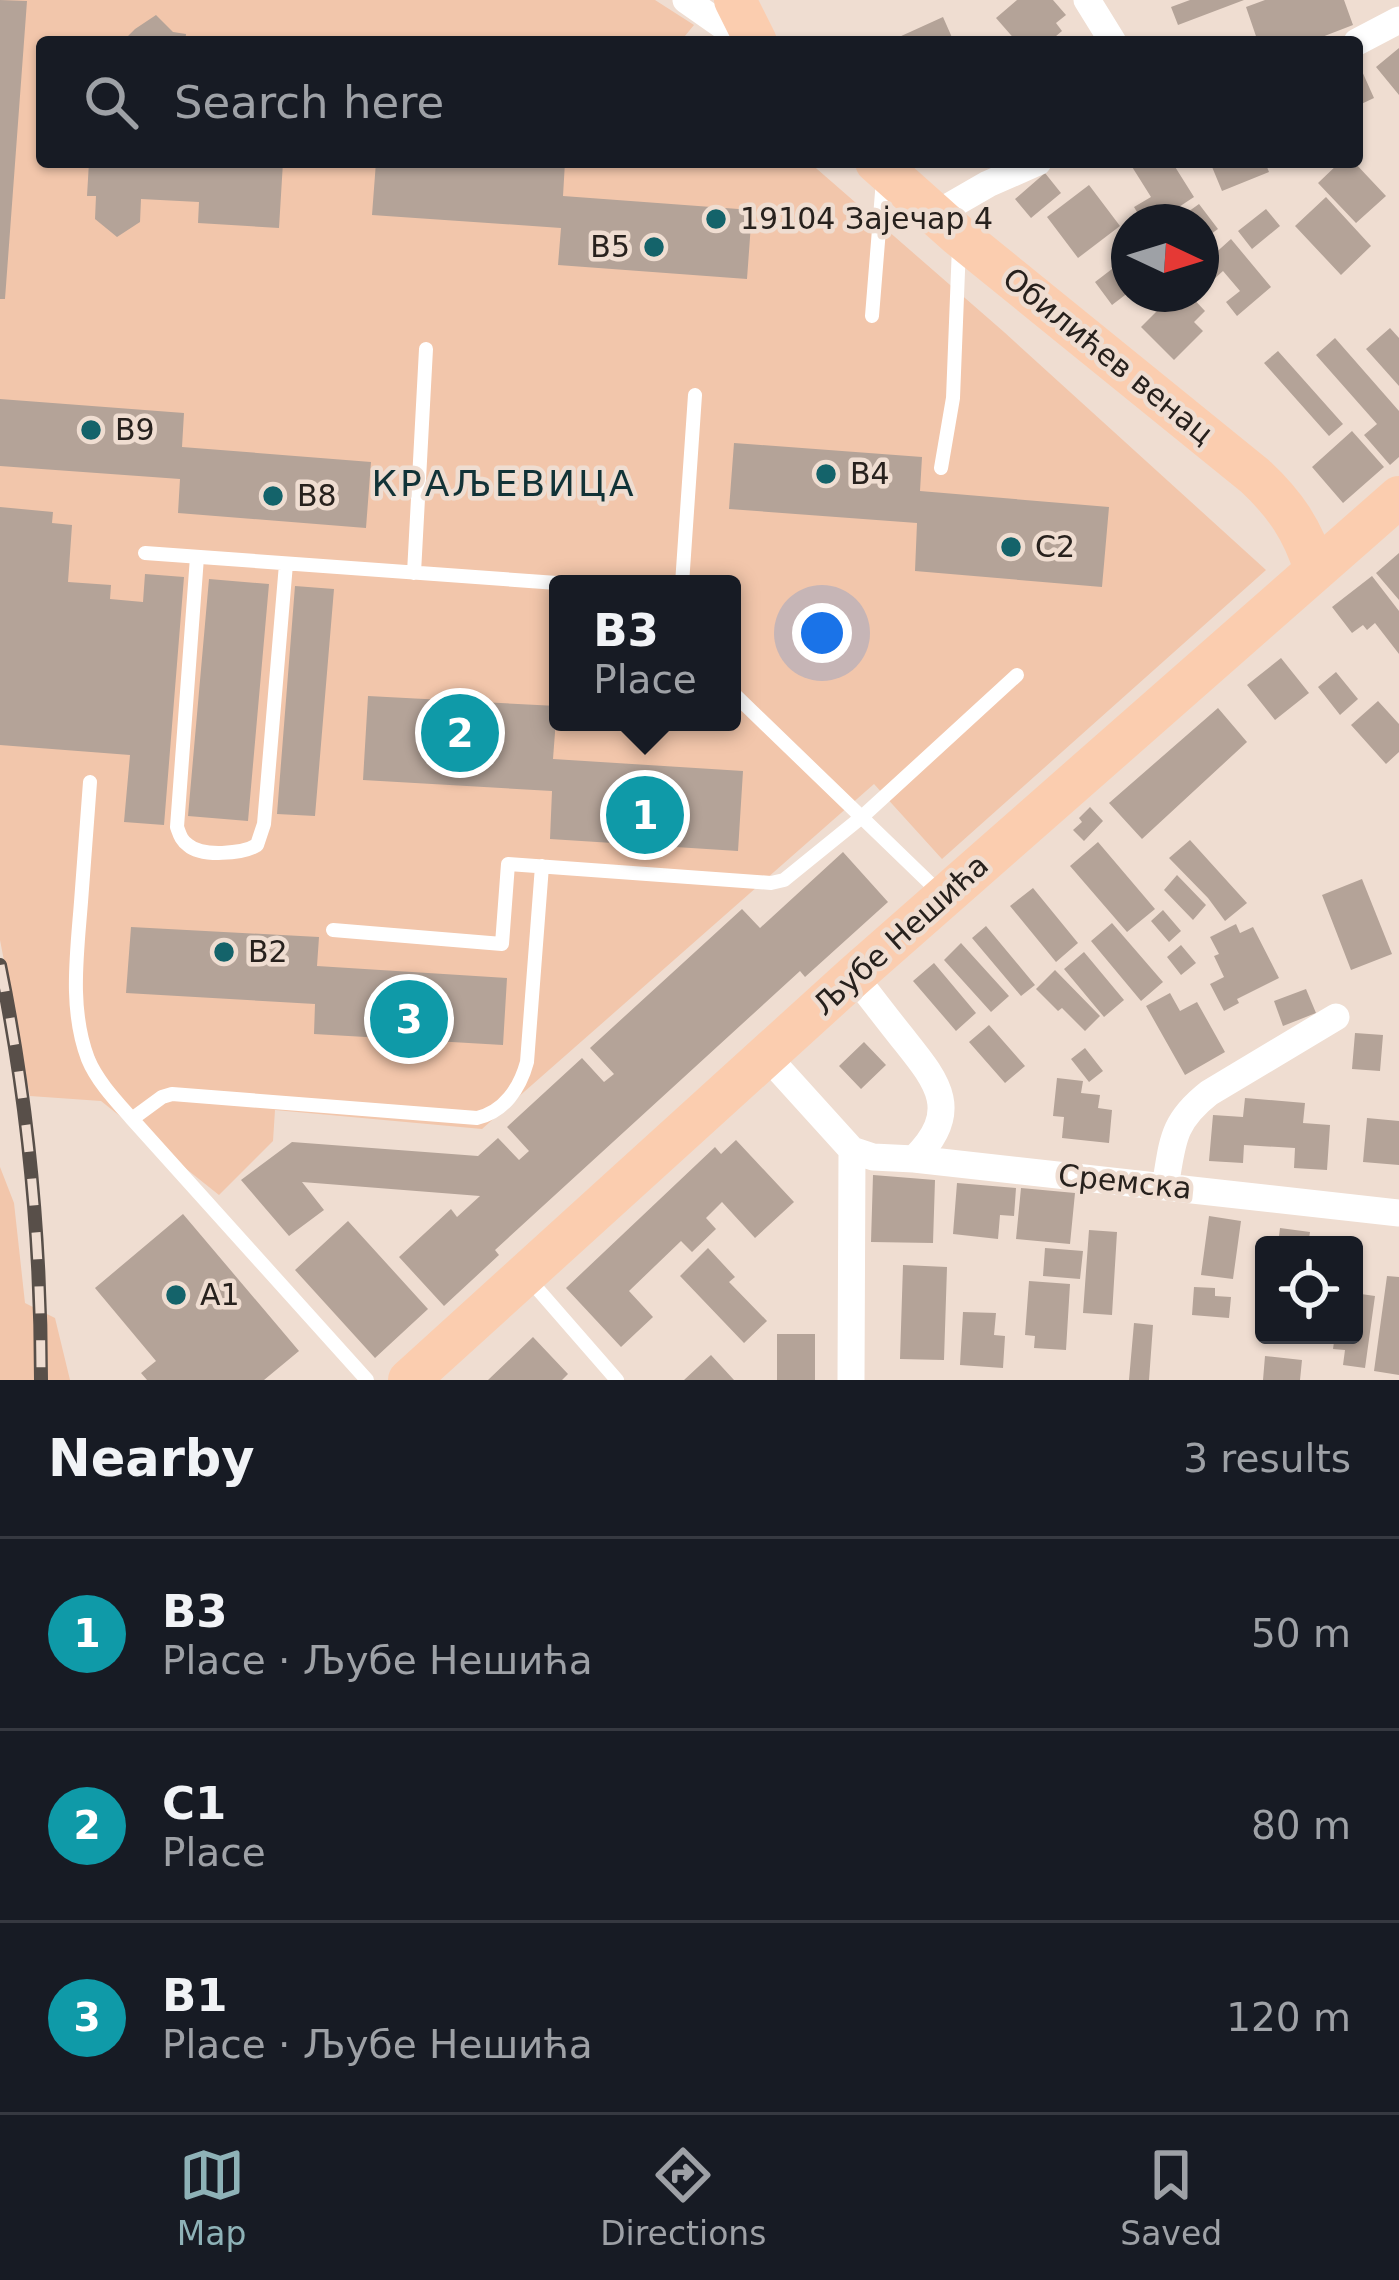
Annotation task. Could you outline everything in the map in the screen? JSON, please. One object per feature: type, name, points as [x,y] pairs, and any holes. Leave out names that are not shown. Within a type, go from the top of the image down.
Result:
[{"type":"main road","points":[[735,0],[753,36]]},
{"type":"main road","name":"Обилићев венац","points":[[882,168],[1281,500],[1298,524],[1315,570]]},
{"type":"main road","name":"Љубе Нешића","points":[[409,1380],[854,976],[1399,497]]},
{"type":"street","points":[[686,0],[737,36]]},
{"type":"street","points":[[1087,0],[1109,36]]},
{"type":"street","points":[[1363,40],[1399,20]]},
{"type":"street","points":[[948,225],[988,184],[1024,168]]},
{"type":"street","points":[[854,976],[931,1073],[940,1093],[938,1123],[914,1159]]},
{"type":"street","points":[[1166,1187],[1179,1123],[1190,1108],[1336,1017]]},
{"type":"street","points":[[766,1055],[852,1150],[851,1380]]},
{"type":"street","name":"Сремска","points":[[852,1150],[873,1157],[1399,1213]]},
{"type":"lane","points":[[872,316],[880,168]]},
{"type":"lane","points":[[941,468],[953,398],[948,225]]},
{"type":"lane","points":[[414,573],[426,349]]},
{"type":"lane","points":[[683,575],[695,395]]},
{"type":"lane","points":[[145,554],[549,582]]},
{"type":"lane","points":[[197,557],[176,816],[181,836],[195,850],[240,853],[257,845],[262,835],[286,564]]},
{"type":"lane","points":[[333,930],[502,944],[508,864],[771,883],[793,874],[863,816],[1017,675]]},
{"type":"lane","points":[[741,701],[944,896]]},
{"type":"lane","points":[[90,782],[76,962],[77,1009],[90,1063],[110,1094],[367,1380]]},
{"type":"lane","points":[[132,1118],[172,1094],[487,1116],[517,1089],[527,1062],[542,866]]},
{"type":"lane","points":[[525,1274],[617,1380]]},
{"type":"shaded area","points":[[0,0],[655,0],[694,25],[685,36],[36,36],[36,168],[816,168],[1266,570],[942,859],[874,784],[482,1129],[275,1110],[273,1141],[219,1195],[101,1101],[30,1096],[0,940]]},
{"type":"shaded area","points":[[0,1167],[14,1203],[25,1303],[55,1318],[70,1380],[0,1380]]},
{"type":"building","points":[[0,0],[27,1],[5,299],[0,299]]},
{"type":"building","points":[[1017,0],[1053,0],[1066,15],[1056,23],[1062,31],[1056,36],[1012,36],[996,18]]},
{"type":"building","points":[[1190,0],[1244,0],[1178,25],[1171,7]]},
{"type":"building","points":[[1265,0],[1344,0],[1353,25],[1325,36],[1256,36],[1246,7]]},
{"type":"building","points":[[156,15],[173,32],[186,34],[128,36]]},
{"type":"building","points":[[943,17],[951,36],[901,36]]},
{"type":"building","points":[[1399,48],[1399,95],[1376,67]]},
{"type":"building","points":[[1363,73],[1374,98],[1363,103]]},
{"type":"building","points":[[89,168],[283,168],[279,228],[198,223],[199,202],[141,199],[140,222],[117,237],[95,219],[96,196],[87,196]]},
{"type":"building","points":[[376,168],[565,168],[563,196],[752,210],[747,279],[558,265],[561,228],[372,215]]},
{"type":"building","points":[[1133,168],[1176,168],[1194,197],[1183,204],[1139,204],[1151,197]]},
{"type":"building","points":[[1212,168],[1267,168],[1269,172],[1222,191]]},
{"type":"building","points":[[1334,168],[1360,168],[1386,196],[1356,223],[1318,183]]},
{"type":"building","points":[[1045,173],[1061,193],[1031,218],[1015,199]]},
{"type":"building","points":[[1089,185],[1111,214],[1111,233],[1078,258],[1047,217]]},
{"type":"building","points":[[1326,197],[1371,246],[1341,275],[1295,226]]},
{"type":"building","points":[[1266,209],[1280,226],[1252,249],[1238,231]]},
{"type":"building","points":[[1231,239],[1271,287],[1237,316],[1226,302],[1240,291],[1223,271],[1219,275],[1219,250]]},
{"type":"building","points":[[1111,270],[1111,304],[1095,282]]},
{"type":"building","points":[[1156,312],[1204,312],[1194,322],[1203,331],[1174,360],[1141,327]]},
{"type":"building","points":[[1390,328],[1399,338],[1399,386],[1366,349]]},
{"type":"building","points":[[1335,338],[1399,411],[1399,457],[1390,465],[1364,435],[1377,424],[1316,355]]},
{"type":"building","points":[[1278,351],[1343,424],[1329,436],[1264,363]]},
{"type":"building","points":[[0,399],[184,413],[182,447],[371,462],[366,528],[178,513],[180,479],[0,466]]},
{"type":"building","points":[[1352,431],[1384,467],[1343,503],[1312,467]]},
{"type":"building","points":[[734,443],[922,457],[920,491],[1109,507],[1102,587],[915,571],[917,523],[729,509]]},
{"type":"building","points":[[0,507],[53,512],[52,523],[72,525],[68,582],[111,585],[110,599],[143,602],[145,574],[184,577],[164,825],[124,822],[130,755],[0,745]]},
{"type":"building","points":[[1399,553],[1399,600],[1376,573]]},
{"type":"building","points":[[1372,576],[1399,611],[1399,654],[1375,623],[1352,633],[1332,607]]},
{"type":"building","points":[[209,579],[269,584],[248,821],[188,816]]},
{"type":"building","points":[[295,586],[334,589],[315,816],[277,814]]},
{"type":"building","points":[[1281,658],[1309,693],[1275,720],[1247,685]]},
{"type":"building","points":[[1336,672],[1358,699],[1340,715],[1318,687]]},
{"type":"building","points":[[368,696],[549,706],[549,731],[555,731],[553,759],[743,771],[738,851],[550,839],[552,791],[363,780]]},
{"type":"building","points":[[1378,701],[1399,724],[1399,752],[1386,764],[1351,725]]},
{"type":"building","points":[[1218,708],[1247,742],[1142,839],[1109,803]]},
{"type":"building","points":[[1090,807],[1103,821],[1084,841],[1073,830]]},
{"type":"building","points":[[1190,840],[1247,903],[1225,921],[1169,858]]},
{"type":"building","points":[[1098,842],[1155,909],[1127,932],[1070,866]]},
{"type":"building","points":[[843,852],[888,902],[805,977],[800,971],[495,1250],[499,1255],[444,1306],[399,1257],[451,1209],[457,1217],[480,1196],[302,1182],[324,1210],[289,1236],[241,1180],[292,1142],[478,1156],[498,1138],[519,1160],[529,1151],[507,1127],[582,1058],[604,1082],[614,1074],[590,1048],[742,909],[760,928]]},
{"type":"building","points":[[1177,875],[1206,905],[1193,920],[1164,890]]},
{"type":"building","points":[[1362,879],[1392,954],[1351,970],[1322,895]]},
{"type":"building","points":[[1033,888],[1078,943],[1056,962],[1010,906]]},
{"type":"building","points":[[1163,910],[1181,931],[1169,942],[1151,921]]},
{"type":"building","points":[[1112,923],[1163,982],[1141,1001],[1091,941]]},
{"type":"building","points":[[1236,924],[1240,933],[1253,927],[1279,978],[1237,999],[1239,1003],[1224,1011],[1210,984],[1224,977],[1210,937]]},
{"type":"building","points":[[986,926],[1035,985],[1021,996],[972,938]]},
{"type":"building","points":[[131,927],[319,937],[317,966],[507,978],[503,1045],[314,1034],[315,1004],[126,993]]},
{"type":"building","points":[[961,943],[1009,996],[991,1012],[944,960]]},
{"type":"building","points":[[1181,945],[1196,963],[1181,975],[1167,957]]},
{"type":"building","points":[[1084,952],[1124,1000],[1104,1017],[1064,969]]},
{"type":"building","points":[[934,963],[976,1013],[956,1031],[913,981]]},
{"type":"building","points":[[1055,970],[1100,1016],[1085,1031],[1036,989]]},
{"type":"building","points":[[1306,989],[1316,1013],[1283,1026],[1274,1001]]},
{"type":"building","points":[[1170,993],[1180,1011],[1197,1002],[1225,1052],[1185,1075],[1146,1006]]},
{"type":"building","points":[[989,1025],[1025,1066],[1005,1083],[969,1042]]},
{"type":"building","points":[[1355,1033],[1383,1035],[1380,1071],[1352,1069]]},
{"type":"building","points":[[864,1042],[886,1065],[861,1089],[839,1066]]},
{"type":"building","points":[[1085,1048],[1103,1071],[1089,1082],[1071,1059]]},
{"type":"building","points":[[1057,1078],[1083,1081],[1081,1093],[1100,1095],[1098,1108],[1112,1110],[1109,1143],[1062,1138],[1064,1117],[1053,1116]]},
{"type":"building","points":[[1245,1098],[1305,1103],[1303,1123],[1330,1125],[1327,1170],[1294,1168],[1295,1148],[1244,1145],[1243,1163],[1209,1161],[1213,1115],[1243,1117]]},
{"type":"building","points":[[1367,1118],[1399,1121],[1399,1165],[1363,1162]]},
{"type":"building","points":[[736,1140],[794,1202],[755,1238],[722,1202],[706,1218],[716,1229],[692,1252],[681,1241],[629,1291],[653,1317],[621,1347],[566,1288],[715,1147],[721,1154]]},
{"type":"building","points":[[873,1175],[935,1180],[933,1243],[871,1242]]},
{"type":"building","points":[[957,1183],[1016,1188],[1014,1216],[1000,1215],[998,1239],[953,1234]]},
{"type":"building","points":[[1021,1188],[1075,1193],[1070,1244],[1016,1239]]},
{"type":"building","name":"A1","points":[[183,1214],[299,1351],[264,1380],[147,1380],[141,1373],[156,1361],[95,1288]]},
{"type":"building","points":[[1209,1216],[1241,1221],[1233,1279],[1201,1275]]},
{"type":"building","points":[[348,1221],[428,1309],[375,1358],[295,1270]]},
{"type":"building","points":[[1280,1228],[1310,1232],[1309,1236],[1279,1236]]},
{"type":"building","points":[[1089,1230],[1117,1232],[1112,1315],[1083,1313]]},
{"type":"building","points":[[708,1248],[735,1277],[729,1282],[767,1321],[744,1343],[680,1276]]},
{"type":"building","points":[[1045,1248],[1083,1251],[1080,1279],[1043,1276]]},
{"type":"building","points":[[903,1265],[947,1267],[944,1360],[900,1359]]},
{"type":"building","points":[[1387,1276],[1399,1277],[1399,1375],[1374,1371]]},
{"type":"building","points":[[1029,1281],[1070,1284],[1066,1350],[1034,1348],[1035,1336],[1025,1335]]},
{"type":"building","points":[[1194,1287],[1215,1288],[1215,1296],[1231,1297],[1229,1318],[1192,1315]]},
{"type":"building","points":[[1363,1294],[1375,1296],[1365,1368],[1343,1365],[1345,1350],[1333,1349],[1334,1344],[1363,1344]]},
{"type":"building","points":[[963,1312],[996,1313],[994,1335],[1005,1336],[1003,1368],[960,1365]]},
{"type":"building","points":[[1134,1323],[1153,1325],[1149,1380],[1129,1380]]},
{"type":"building","points":[[777,1334],[815,1334],[815,1380],[777,1380]]},
{"type":"building","points":[[533,1337],[568,1374],[562,1380],[488,1380]]},
{"type":"building","points":[[711,1355],[734,1380],[684,1380]]},
{"type":"building","points":[[1265,1356],[1302,1360],[1300,1380],[1263,1380]]},
{"type":"railway","points":[[0,965],[31,1172],[41,1380]]},
{"type":"place","name":"19104 Зајечар 4","points":[[716,219]]},
{"type":"place","name":"B5","points":[[654,247]]},
{"type":"place","name":"B9","points":[[91,430]]},
{"type":"place","name":"B4","points":[[826,474]]},
{"type":"place","name":"B8","points":[[273,496]]},
{"type":"place","name":"C2","points":[[1011,547]]},
{"type":"place","name":"C1","points":[[460,733]]},
{"type":"place","name":"B3","points":[[645,815]]},
{"type":"place","name":"B2","points":[[224,952]]},
{"type":"place","name":"B1","points":[[409,1019]]},
{"type":"place","name":"A1","points":[[176,1295]]},
{"type":"district","name":"КРАЉЕВИЦА","points":[[504,483]]}]
